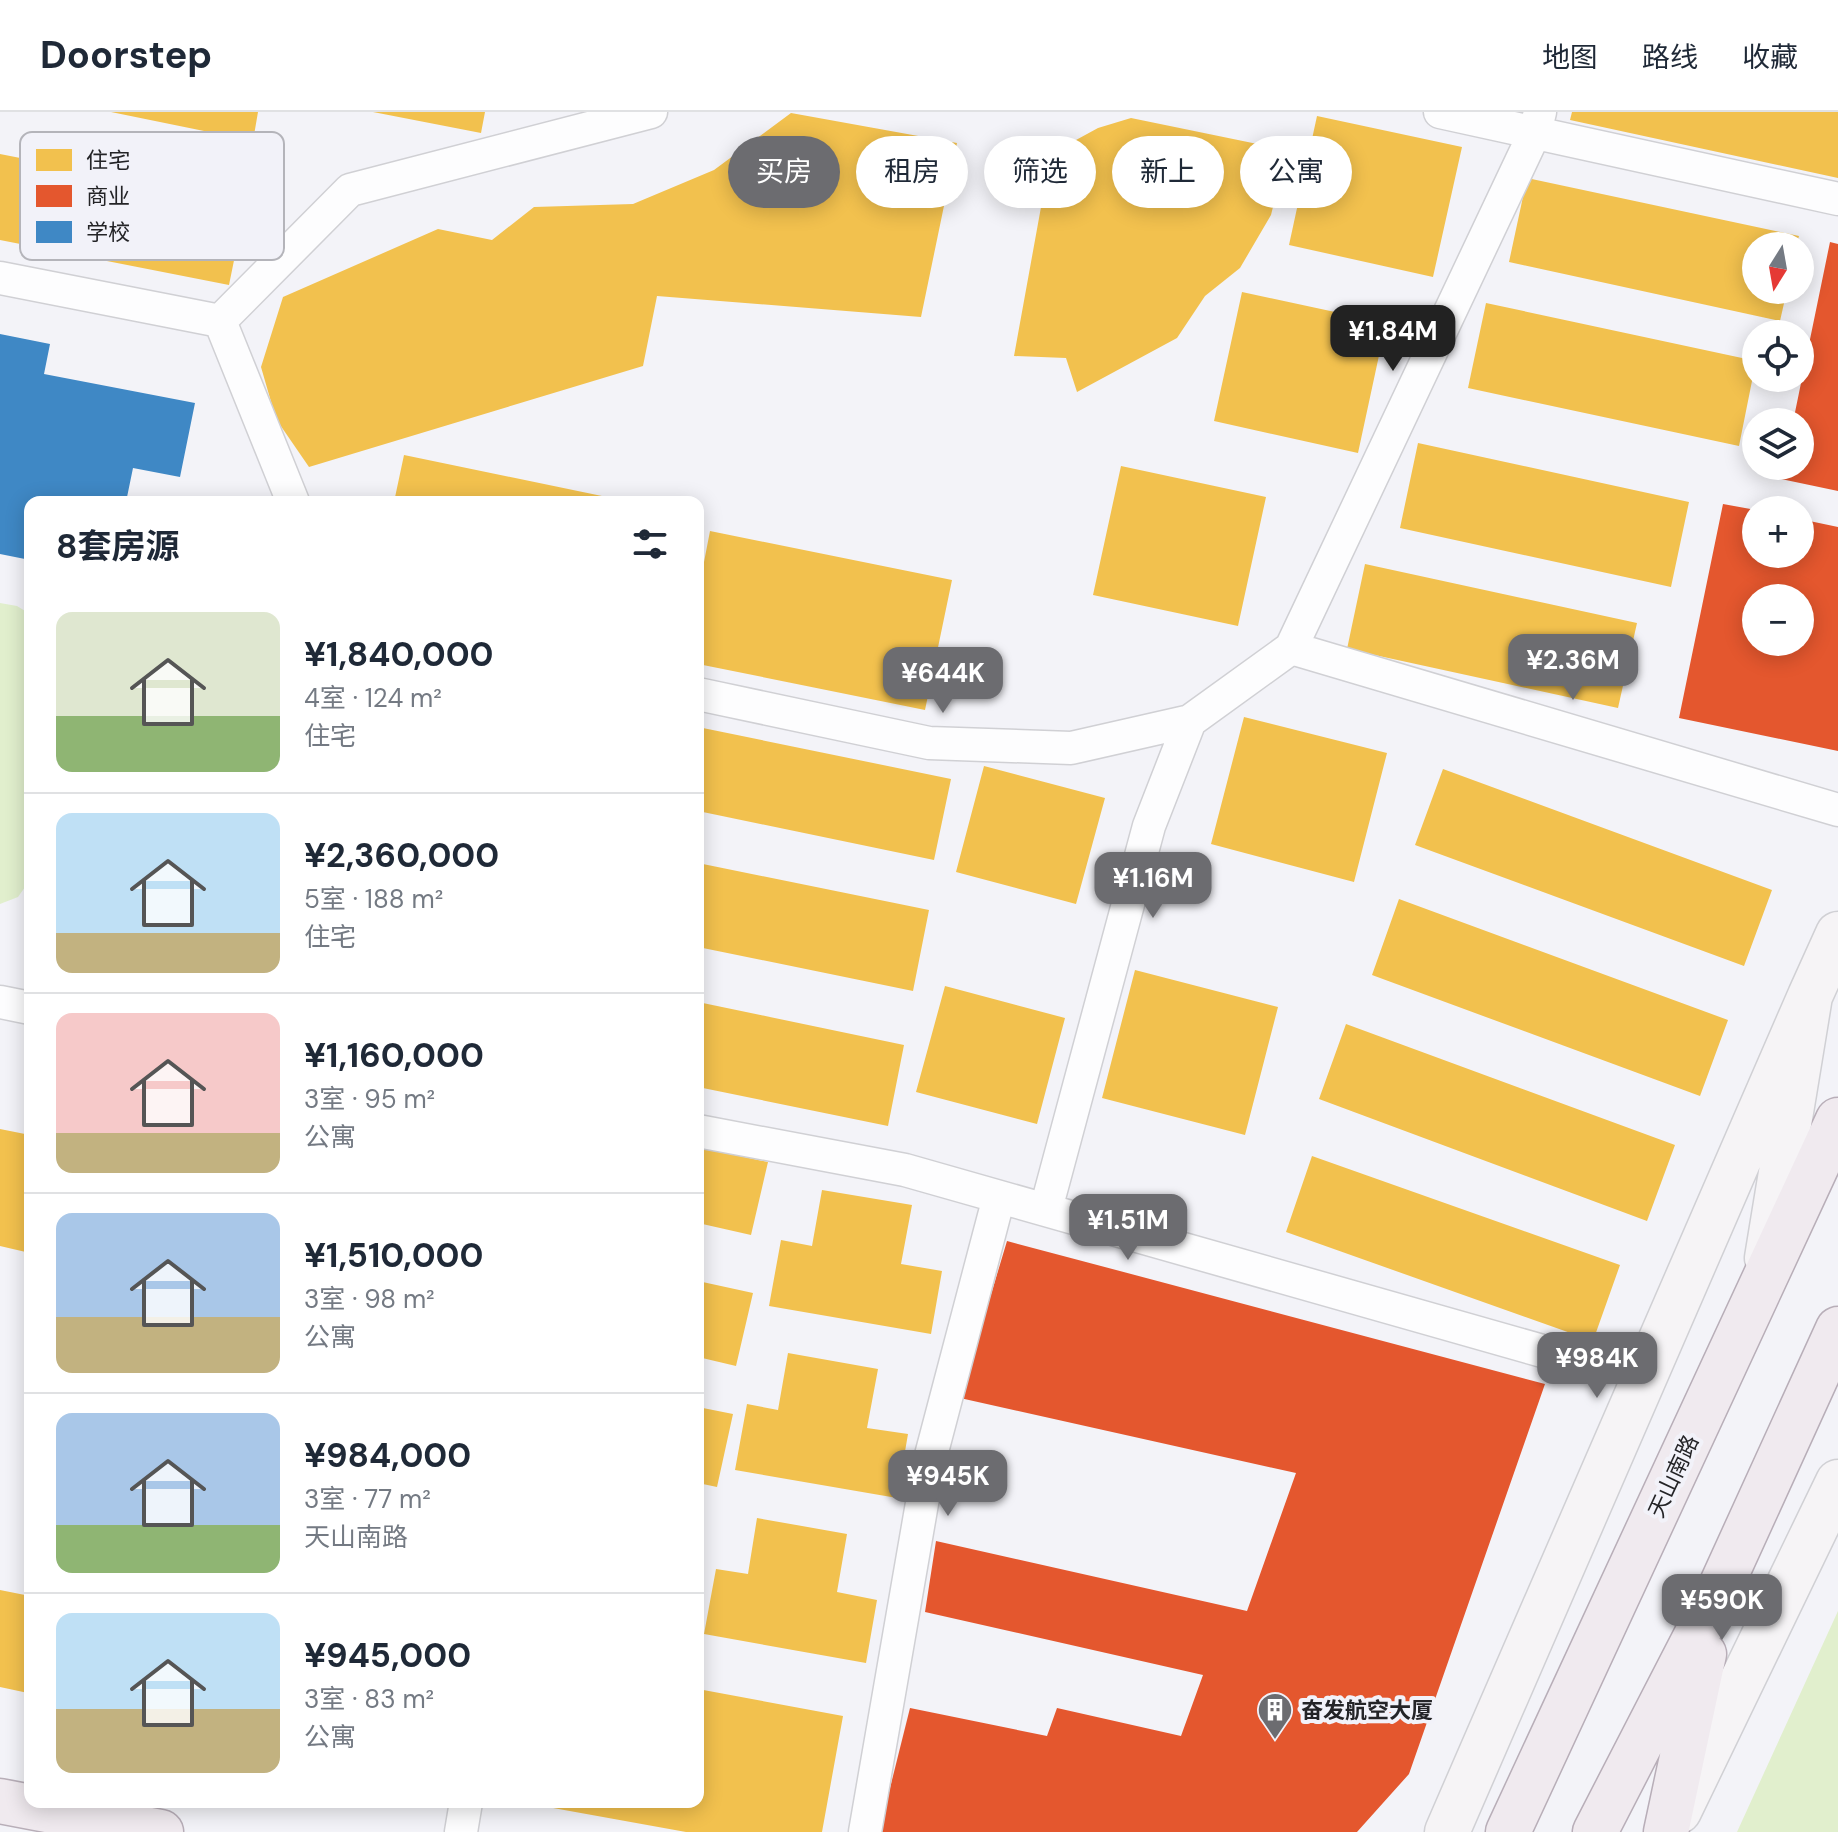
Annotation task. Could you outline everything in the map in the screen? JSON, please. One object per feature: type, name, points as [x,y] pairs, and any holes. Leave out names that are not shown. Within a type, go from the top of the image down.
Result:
[{"type":"main road","points":[[1447,1832],[1838,934]]},
{"type":"main road","points":[[1764,1281],[1810,996]]},
{"type":"main road","name":"天山南路","points":[[1508,1832],[1838,1120]]},
{"type":"main road","points":[[1595,1832],[1715,1599],[1833,1346]]},
{"type":"main road","points":[[1667,1832],[1838,1482]]},
{"type":"main road","points":[[1667,1832],[1715,1599]]},
{"type":"main road","points":[[1477,1832],[1533,1779]]},
{"type":"main road","points":[[0,1801],[24,1806]]},
{"type":"main road","points":[[36,1808],[161,1832]]},
{"type":"street","points":[[284,257],[350,190],[651,112]]},
{"type":"street","points":[[1440,112],[1537,122],[1838,199]]},
{"type":"street","points":[[704,695],[929,743],[1071,748],[1190,721],[1291,648],[1537,122]]},
{"type":"street","points":[[220,321],[281,260]]},
{"type":"street","points":[[0,278],[220,321]]},
{"type":"street","points":[[220,321],[291,496]]},
{"type":"street","points":[[1291,648],[1838,810]]},
{"type":"street","points":[[1046,1209],[1149,826],[1190,721]]},
{"type":"street","points":[[0,1002],[24,1007]]},
{"type":"street","points":[[704,1132],[905,1170],[1567,1358]]},
{"type":"street","points":[[865,1832],[929,1463],[999,1197]]},
{"type":"street","points":[[461,1832],[465,1808]]},
{"type":"green space","points":[[0,603],[24,610],[24,888],[18,897],[0,904]]},
{"type":"green space","points":[[1838,1611],[1838,1832],[1737,1832]]},
{"type":"building: 住宅","points":[[111,112],[258,112],[255,132],[209,132]]},
{"type":"building: 住宅","points":[[373,112],[485,112],[481,133]]},
{"type":"building: 住宅","points":[[1572,112],[1838,112],[1838,178],[1570,120]]},
{"type":"building: 住宅","points":[[791,113],[918,136],[856,136],[856,208],[944,208],[921,317],[657,296],[643,366],[309,467],[276,419],[261,367],[283,297],[438,229],[492,240],[534,207],[633,204],[714,170],[728,160],[728,208],[840,208],[840,136],[760,136]]},
{"type":"building: 住宅","points":[[1317,116],[1462,147],[1433,277],[1289,245],[1297,208],[1352,208],[1352,136],[1313,136]]},
{"type":"building: 住宅","points":[[1131,118],[1219,136],[1112,136],[1112,208],[1224,208],[1224,137],[1240,140],[1240,208],[1273,208],[1240,268],[1205,296],[1177,338],[1077,392],[1066,358],[1014,356],[1041,208],[1096,208],[1096,136],[1083,136]]},
{"type":"building: 住宅","points":[[0,154],[20,158],[20,244],[0,240]]},
{"type":"building: 住宅","points":[[1527,178],[1780,232],[1742,232],[1742,304],[1784,304],[1780,320],[1775,320],[1509,262]]},
{"type":"building: 住宅","points":[[102,260],[234,260],[229,285]]},
{"type":"building: 住宅","points":[[1242,292],[1386,323],[1358,453],[1214,421]]},
{"type":"building: 住宅","points":[[1486,303],[1742,358],[1742,392],[1750,392],[1747,408],[1742,408],[1739,446],[1468,388]]},
{"type":"building: 住宅","points":[[1418,443],[1689,502],[1671,587],[1400,528]]},
{"type":"building: 住宅","points":[[404,455],[602,496],[395,496]]},
{"type":"building: 住宅","points":[[1121,466],[1266,497],[1238,626],[1093,595]]},
{"type":"building: 住宅","points":[[710,531],[952,580],[925,710],[704,665],[704,562]]},
{"type":"building: 住宅","points":[[1365,564],[1637,623],[1618,708],[1347,649]]},
{"type":"building: 住宅","points":[[1244,717],[1387,753],[1354,882],[1211,844]]},
{"type":"building: 住宅","points":[[704,728],[951,779],[934,860],[704,812]]},
{"type":"building: 住宅","points":[[984,766],[1105,798],[1076,904],[956,872]]},
{"type":"building: 住宅","points":[[1443,769],[1772,890],[1744,966],[1415,845]]},
{"type":"building: 住宅","points":[[704,864],[929,910],[913,991],[704,948]]},
{"type":"building: 住宅","points":[[1399,899],[1728,1020],[1700,1096],[1372,975]]},
{"type":"building: 住宅","points":[[1135,970],[1278,1007],[1245,1135],[1102,1098]]},
{"type":"building: 住宅","points":[[945,986],[1065,1018],[1037,1124],[916,1092]]},
{"type":"building: 住宅","points":[[704,1003],[904,1045],[888,1126],[704,1088]]},
{"type":"building: 住宅","points":[[1346,1024],[1675,1145],[1647,1221],[1319,1099]]},
{"type":"building: 住宅","points":[[0,1129],[24,1134],[24,1252],[0,1246]]},
{"type":"building: 住宅","points":[[704,1148],[768,1162],[751,1235],[704,1224]]},
{"type":"building: 住宅","points":[[1312,1156],[1620,1265],[1593,1341],[1286,1232]]},
{"type":"building: 住宅","points":[[822,1190],[912,1205],[901,1264],[942,1271],[931,1334],[769,1306],[781,1240],[812,1246]]},
{"type":"building: 住宅","points":[[704,1282],[753,1293],[736,1366],[704,1358]]},
{"type":"building: 住宅","points":[[788,1353],[878,1369],[867,1428],[908,1434],[897,1498],[735,1470],[747,1404],[778,1410]]},
{"type":"building: 住宅","points":[[704,1408],[733,1414],[717,1487],[704,1484]]},
{"type":"building: 住宅","points":[[757,1518],[847,1534],[837,1592],[877,1600],[866,1663],[704,1634],[716,1569],[748,1574]]},
{"type":"building: 住宅","points":[[0,1590],[24,1595],[24,1692],[0,1687]]},
{"type":"building: 住宅","points":[[704,1690],[843,1716],[822,1832],[686,1832],[553,1808],[704,1808]]},
{"type":"building: 商业","points":[[1830,242],[1838,244],[1838,491],[1786,480],[1814,480],[1814,408],[1796,408],[1799,392],[1814,392],[1814,320]]},
{"type":"building: 商业","points":[[1723,504],[1742,507],[1742,568],[1814,568],[1814,522],[1838,527],[1838,751],[1679,718]]},
{"type":"building: 商业","points":[[1007,1241],[1545,1384],[1409,1774],[1357,1832],[879,1832],[910,1708],[1047,1736],[1057,1708],[1181,1736],[1203,1675],[925,1612],[936,1541],[1247,1611],[1296,1473],[960,1398]]},
{"type":"building: 学校","points":[[0,334],[50,344],[44,374],[195,403],[180,477],[133,468],[127,496],[24,496],[24,559],[0,554]]},
{"type":"place","name":"奋发航空大厦","points":[[1275,1741]]}]
